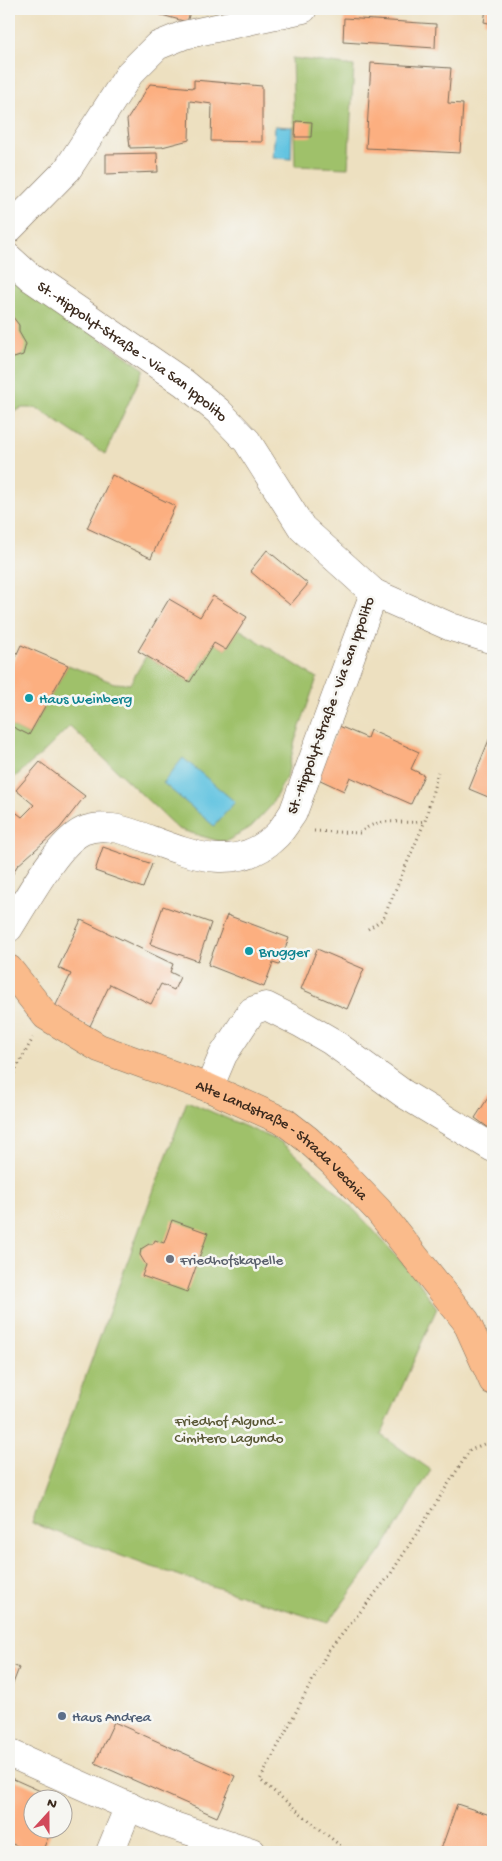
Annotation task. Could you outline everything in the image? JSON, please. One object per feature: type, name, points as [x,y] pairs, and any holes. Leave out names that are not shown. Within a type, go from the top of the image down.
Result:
[{"type":"main road","name":"Alte Landstraße - Strada Vecchia","points":[[9,969],[46,1016],[99,1048],[209,1088],[284,1122],[332,1162],[378,1210],[466,1321],[493,1381]]},
{"type":"street","points":[[9,229],[67,170],[130,73],[143,57],[157,46],[194,32],[303,9]]},
{"type":"street","name":"St.-Hippolyt-Straße - Via San Ippolito","points":[[9,258],[31,278],[184,383],[218,411],[247,441],[302,528],[374,592],[293,813],[277,835],[257,850],[220,859],[173,848],[118,829],[96,828],[82,832],[49,866],[9,928]]},
{"type":"street","points":[[374,592],[451,627],[493,640]]},
{"type":"street","points":[[209,1088],[223,1054],[252,1011],[266,1006],[300,1022],[331,1041],[404,1094],[493,1148]]},
{"type":"street","points":[[9,1752],[168,1824],[252,1852]]},
{"type":"street","points":[[110,1852],[129,1806]]},
{"type":"path","points":[[368,929],[383,919],[426,821],[438,772]]},
{"type":"path","points":[[310,835],[316,829],[360,833],[370,823],[393,821],[413,823],[426,821]]},
{"type":"path","points":[[9,1082],[46,1016]]},
{"type":"path","points":[[348,1852],[260,1780],[327,1653],[390,1575],[470,1450],[493,1440]]},
{"type":"green space","points":[[292,58],[354,66],[348,168],[295,166]]},
{"type":"green space","points":[[9,274],[144,369],[105,454],[37,408],[22,408],[9,414]]},
{"type":"green space","points":[[239,629],[317,678],[295,741],[287,776],[270,807],[251,827],[227,841],[218,841],[178,829],[70,726],[45,751],[9,782],[9,725],[29,735],[68,665],[114,683],[130,684],[146,656],[190,682],[214,643],[226,650]]},
{"type":"green space","name":"Friedhof Algund - Cimitero Lagundo","points":[[187,1101],[281,1142],[333,1188],[365,1221],[416,1278],[437,1308],[381,1435],[431,1470],[382,1550],[328,1623],[146,1565],[32,1523]]},
{"type":"water","points":[[275,126],[292,127],[291,159],[273,158]]},
{"type":"water","points":[[183,758],[235,802],[214,826],[163,783]]},
{"type":"building","points":[[159,9],[191,9],[187,22],[158,14]]},
{"type":"building","points":[[486,9],[493,9],[493,24],[484,22]]},
{"type":"building","points":[[344,18],[436,24],[435,48],[343,42]]},
{"type":"building","points":[[371,63],[451,68],[448,103],[463,104],[460,153],[366,148]]},
{"type":"building","points":[[194,80],[262,86],[262,142],[211,141],[212,104],[190,101],[189,140],[162,147],[130,148],[127,120],[150,84],[194,88]]},
{"type":"building","points":[[296,121],[312,122],[311,137],[295,137]]},
{"type":"building","points":[[157,153],[158,172],[106,174],[106,154]]},
{"type":"building","points":[[9,312],[19,325],[19,332],[26,344],[23,355],[14,358],[9,354]]},
{"type":"building","points":[[112,475],[175,506],[151,558],[87,528]]},
{"type":"building","points":[[267,550],[308,584],[290,605],[250,571]]},
{"type":"building","points":[[213,596],[247,617],[226,650],[214,643],[190,682],[138,651],[169,599],[200,617]]},
{"type":"building","name":"Haus Weinberg","points":[[21,645],[68,665],[29,735],[9,725],[9,671]]},
{"type":"building","points":[[339,726],[367,738],[370,730],[419,752],[411,769],[424,775],[411,804],[350,777],[344,791],[316,778]]},
{"type":"building","points":[[491,735],[493,735],[493,799],[469,789]]},
{"type":"building","points":[[40,762],[85,796],[60,828],[17,866],[9,881],[9,807],[22,817],[34,805],[16,790]]},
{"type":"building","points":[[103,847],[152,864],[143,888],[95,871]]},
{"type":"building","points":[[163,906],[211,923],[198,961],[150,944]]},
{"type":"building","name":"Brugger","points":[[227,915],[289,938],[279,965],[273,963],[264,987],[208,965]]},
{"type":"building","points":[[81,920],[173,964],[170,972],[180,977],[174,990],[161,984],[151,1004],[110,984],[90,1026],[54,1009],[71,974],[58,968]]},
{"type":"building","points":[[317,949],[364,969],[347,1009],[301,989]]},
{"type":"building","points":[[493,1090],[493,1131],[475,1118]]},
{"type":"building","name":"Friedhofskapelle","points":[[172,1220],[208,1233],[187,1292],[142,1276],[146,1265],[140,1255],[141,1249],[149,1244],[153,1244],[155,1240],[164,1243]]},
{"type":"building","points":[[9,1663],[19,1668],[9,1694]]},
{"type":"building","points":[[114,1722],[235,1776],[217,1817],[95,1763]]},
{"type":"building","points":[[9,1777],[34,1788],[22,1788],[22,1838],[48,1838],[42,1852],[32,1852],[10,1843],[9,1846]]},
{"type":"building","points":[[457,1804],[493,1816],[493,1852],[440,1852]]},
{"type":"place","name":"Haus Weinberg","points":[[29,698]]},
{"type":"place","name":"Brugger","points":[[249,951]]},
{"type":"place","name":"Friedhofskapelle","points":[[170,1259]]},
{"type":"place","name":"Haus Andrea","points":[[62,1716]]}]
